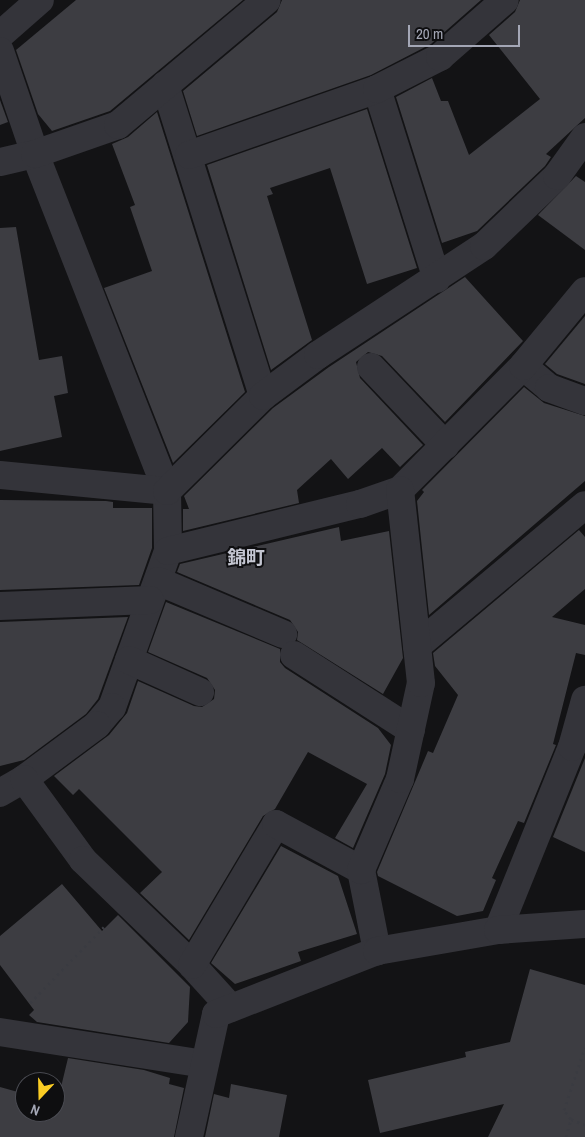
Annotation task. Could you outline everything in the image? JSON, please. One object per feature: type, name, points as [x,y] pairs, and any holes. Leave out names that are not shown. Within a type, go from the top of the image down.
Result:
[{"type":"street","points":[[0,36],[40,0]]},
{"type":"street","points":[[0,162],[35,154],[118,125],[267,0]]},
{"type":"street","points":[[189,155],[378,89],[440,57],[505,0]]},
{"type":"street","points":[[0,51],[35,154],[168,491],[168,551],[112,706],[96,725],[24,779],[0,793]]},
{"type":"street","points":[[166,85],[263,396]]},
{"type":"street","points":[[378,89],[437,279]]},
{"type":"street","points":[[168,491],[263,396],[318,355],[437,279],[484,246],[557,176],[585,137]]},
{"type":"street","points":[[168,551],[360,504],[400,490],[523,366],[585,291]]},
{"type":"street","points":[[523,366],[549,388],[585,401]]},
{"type":"street","points":[[372,367],[445,444]]},
{"type":"street","points":[[0,475],[168,491]]},
{"type":"street","points":[[377,951],[361,870],[400,779],[421,683],[400,490]]},
{"type":"street","points":[[417,646],[585,505]]},
{"type":"street","points":[[0,606],[154,590],[288,645],[411,730]]},
{"type":"street","points":[[129,660],[200,692]]},
{"type":"street","points":[[498,930],[572,747],[585,700]]},
{"type":"street","points":[[24,779],[83,860],[126,905],[192,966],[231,1008]]},
{"type":"street","points":[[192,966],[276,824],[361,870]]},
{"type":"street","points":[[189,1137],[216,1014],[377,951],[498,930],[585,924]]},
{"type":"street","points":[[1,1032],[205,1064]]},
{"type":"path","points":[[1,1032],[126,905]]},
{"type":"path","points":[[585,1047],[564,1110],[571,1119],[585,1125]]},
{"type":"path","points":[[566,1137],[571,1119]]},
{"type":"building","points":[[76,0],[243,0],[110,111],[52,131],[38,114],[16,50]]},
{"type":"building","points":[[282,0],[481,0],[431,44],[371,75],[197,136],[183,91],[277,12]]},
{"type":"building","points":[[520,0],[585,0],[585,118],[546,154],[551,157],[545,166],[477,231],[442,243],[396,97],[432,78],[441,101],[448,101],[469,155],[540,99],[489,35],[515,12]]},
{"type":"building","points":[[0,100],[8,122],[0,125]]},
{"type":"building","points":[[367,109],[417,268],[367,284],[330,168],[270,188],[273,194],[267,196],[312,340],[271,370],[207,165]]},
{"type":"building","points":[[157,112],[245,392],[173,463],[104,288],[152,271],[130,207],[135,205],[112,144],[128,137]]},
{"type":"building","points":[[576,176],[585,182],[585,250],[538,215]]},
{"type":"building","points":[[16,227],[39,360],[62,356],[68,393],[54,396],[62,437],[0,451],[0,228]]},
{"type":"building","points":[[465,277],[523,341],[445,422],[382,356],[368,352],[356,362],[360,378],[423,445],[400,467],[382,448],[348,479],[331,459],[297,490],[299,503],[183,531],[183,509],[189,509],[184,496],[273,408],[329,367]]},
{"type":"building","points":[[585,316],[585,384],[557,374],[545,364]]},
{"type":"building","points":[[524,387],[544,403],[585,416],[585,481],[429,615],[417,501],[424,492],[422,490]]},
{"type":"building","points":[[0,500],[106,501],[113,502],[113,508],[152,508],[152,548],[139,585],[0,590]]},
{"type":"building","points":[[339,527],[341,541],[389,531],[403,658],[383,694],[297,640],[298,632],[290,620],[177,572],[180,564]]},
{"type":"building","points":[[579,530],[585,537],[585,589],[552,617],[585,625],[585,655],[576,653],[553,744],[556,745],[524,823],[518,821],[492,878],[496,880],[483,911],[457,916],[378,876],[377,872],[428,751],[433,753],[458,695],[435,666],[433,653]]},
{"type":"building","points":[[166,602],[280,649],[280,662],[285,668],[378,728],[391,745],[385,774],[353,848],[335,838],[367,784],[308,752],[275,809],[263,816],[189,940],[140,893],[162,872],[79,789],[73,795],[54,776],[109,735],[127,713],[138,681],[194,706],[202,707],[214,699],[215,690],[207,678],[148,652]]},
{"type":"building","points":[[128,617],[98,699],[86,714],[24,760],[0,766],[0,622]]},
{"type":"building","points":[[585,758],[585,852],[553,837]]},
{"type":"building","points":[[281,846],[338,876],[357,934],[298,952],[301,961],[235,984],[211,963]]},
{"type":"building","points":[[62,884],[102,931],[118,915],[190,987],[188,1022],[169,1043],[37,1022],[29,1015],[34,1010],[0,965],[0,936]]},
{"type":"building","points":[[530,969],[585,985],[585,1137],[488,1137],[504,1104],[380,1133],[368,1080],[466,1057],[465,1052],[510,1042]]},
{"type":"building","points":[[68,1058],[144,1070],[170,1078],[169,1084],[184,1088],[174,1137],[0,1137],[0,1087],[15,1091],[15,1122],[65,1122],[65,1072]]},
{"type":"building","points":[[231,1084],[287,1095],[279,1137],[205,1137],[214,1094],[229,1098]]},
{"type":"district","name":"錦町","points":[[246,558]]}]
